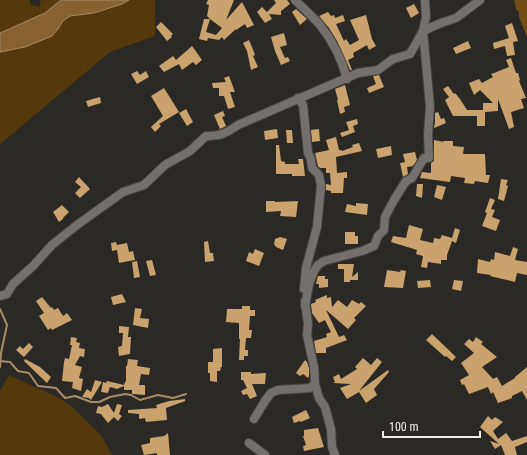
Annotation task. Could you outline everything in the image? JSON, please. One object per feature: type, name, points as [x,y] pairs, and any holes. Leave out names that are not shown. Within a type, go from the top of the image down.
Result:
[{"type":"street","points":[[295,0],[320,25],[344,69],[347,79]]},
{"type":"street","points":[[305,306],[308,284],[318,265],[324,261],[362,251],[374,246],[378,236],[384,230],[385,217],[396,196],[399,194],[406,182],[412,178],[424,158],[429,158],[428,135],[430,106],[423,31],[426,16],[425,0]]},
{"type":"street","points":[[0,296],[7,294],[12,284],[33,266],[52,245],[77,225],[123,192],[144,185],[161,169],[190,151],[206,136],[215,136],[227,132],[238,124],[347,79],[358,73],[378,70],[393,59],[410,54],[423,31],[456,18],[480,0]]},
{"type":"street","points":[[298,98],[303,106],[308,153],[311,159],[312,168],[319,176],[321,186],[317,227],[306,268],[304,288],[308,335],[314,367],[315,384],[319,398],[325,407],[330,423],[332,447],[335,455]]},
{"type":"street","points":[[254,419],[271,394],[278,390],[310,388],[315,384]]},
{"type":"street","points":[[249,443],[265,455]]},
{"type":"shaded area","points":[[0,0],[30,0],[30,4],[39,7],[41,0],[61,0],[45,13],[0,33]]},
{"type":"shaded area","points":[[61,0],[129,0],[122,4],[94,13],[70,16],[63,21],[52,36],[25,47],[0,52],[0,33],[45,13]]},
{"type":"shaded area","points":[[129,0],[155,0],[155,36],[110,52],[0,144],[0,52],[25,47],[58,29],[63,21],[70,16],[94,13],[122,4]]},
{"type":"shaded area","points":[[514,0],[527,0],[527,37],[519,17],[519,12],[516,9]]},
{"type":"shaded area","points":[[9,375],[57,397],[70,405],[101,435],[112,455],[0,455],[0,391]]},
{"type":"building","points":[[208,0],[234,0],[226,20],[242,2],[254,25],[247,28],[245,24],[236,29],[224,40],[222,37],[219,40],[208,38],[207,41],[199,39],[204,19],[210,19],[207,16],[209,5],[206,4]],"holes":[[[210,19],[222,28],[216,35],[206,32]]]},
{"type":"building","points":[[274,0],[287,0],[290,4],[281,11],[281,15],[269,14],[272,19],[265,23],[257,12],[262,7],[267,12],[276,3]]},
{"type":"building","points":[[414,4],[419,13],[411,18],[406,8]]},
{"type":"building","points":[[296,9],[307,19],[300,25],[292,12]]},
{"type":"building","points":[[328,12],[331,16],[334,15],[335,18],[343,15],[345,21],[336,24],[344,41],[346,39],[350,45],[359,40],[350,20],[366,15],[372,39],[376,46],[369,50],[367,45],[353,53],[354,57],[348,60],[352,70],[350,70],[337,41],[319,16]]},
{"type":"building","points":[[161,22],[173,34],[167,41],[156,27]]},
{"type":"building","points":[[512,23],[518,41],[513,42],[515,55],[507,56],[505,46],[494,49],[493,43],[509,38],[505,26]]},
{"type":"building","points":[[284,33],[287,45],[280,47],[285,58],[288,57],[290,61],[281,65],[271,37]]},
{"type":"building","points":[[249,40],[255,55],[253,56],[258,67],[251,70],[247,51],[243,43]]},
{"type":"building","points":[[468,41],[471,48],[456,54],[453,48]]},
{"type":"building","points":[[192,46],[202,60],[196,65],[193,62],[182,70],[179,64],[164,72],[159,66],[173,56],[176,60]]},
{"type":"building","points":[[511,58],[516,73],[518,73],[519,81],[526,98],[521,99],[524,108],[511,112],[514,127],[509,129],[498,99],[498,111],[485,112],[485,126],[477,126],[477,116],[453,116],[445,100],[449,97],[443,89],[448,86],[460,99],[467,110],[483,110],[483,103],[493,103],[480,90],[474,95],[469,83],[479,79],[482,83],[493,77],[491,74],[509,67],[506,60]]},
{"type":"building","points":[[137,71],[140,75],[146,71],[149,77],[137,84],[131,74]]},
{"type":"building","points":[[379,75],[384,87],[369,93],[367,88],[376,84],[373,76]]},
{"type":"building","points":[[229,76],[235,92],[230,92],[235,107],[228,109],[224,96],[219,96],[219,88],[213,88],[212,83],[226,82],[224,78]]},
{"type":"building","points":[[345,85],[350,105],[344,107],[345,112],[340,114],[335,89]]},
{"type":"building","points":[[164,88],[179,112],[159,124],[161,126],[155,132],[151,127],[163,116],[151,96]]},
{"type":"building","points":[[100,97],[101,103],[88,107],[86,101]]},
{"type":"building","points":[[186,109],[193,122],[187,126],[179,113]]},
{"type":"building","points":[[223,111],[225,116],[222,117],[226,126],[220,129],[214,115]]},
{"type":"building","points":[[438,112],[441,119],[444,118],[446,123],[434,128],[435,113]]},
{"type":"building","points":[[357,119],[358,124],[353,126],[355,132],[342,137],[340,133],[349,130],[346,122]]},
{"type":"building","points":[[277,129],[278,138],[265,140],[264,131]]},
{"type":"building","points":[[319,129],[320,141],[312,142],[311,130]]},
{"type":"building","points":[[286,130],[292,130],[293,143],[287,143]]},
{"type":"building","points":[[336,137],[339,150],[342,151],[359,143],[362,151],[336,157],[337,173],[347,172],[347,178],[344,178],[343,193],[331,193],[331,191],[326,190],[326,184],[331,185],[330,173],[326,173],[326,168],[320,168],[318,166],[315,153],[329,150],[326,140]]},
{"type":"building","points":[[434,140],[444,142],[443,141],[453,141],[453,146],[464,147],[463,154],[485,154],[486,175],[490,175],[488,183],[475,181],[474,184],[464,183],[465,178],[451,176],[450,182],[420,178],[422,172],[431,173],[431,163],[434,161]]},
{"type":"building","points":[[276,145],[279,145],[281,161],[285,162],[285,164],[299,164],[298,159],[303,159],[305,176],[276,174]]},
{"type":"building","points":[[391,146],[392,155],[378,158],[376,149]]},
{"type":"building","points":[[415,152],[417,160],[413,166],[407,167],[408,174],[403,177],[400,163],[405,162],[403,154]]},
{"type":"building","points":[[79,177],[90,189],[80,198],[75,193],[81,187],[75,182]]},
{"type":"building","points":[[501,179],[508,180],[504,201],[498,199]]},
{"type":"building","points":[[417,184],[423,184],[422,198],[416,196]]},
{"type":"building","points":[[437,185],[446,187],[442,200],[434,197]]},
{"type":"building","points":[[490,198],[495,200],[491,209],[495,210],[492,217],[500,220],[496,231],[482,226],[487,213],[485,212]]},
{"type":"building","points":[[266,201],[298,201],[296,217],[280,216],[281,211],[266,212]]},
{"type":"building","points":[[356,203],[368,204],[367,215],[345,212],[347,204],[356,206]]},
{"type":"building","points":[[62,205],[69,212],[59,222],[53,212]]},
{"type":"building","points":[[409,225],[423,229],[420,240],[433,243],[434,238],[440,239],[442,235],[452,238],[455,228],[460,230],[456,243],[452,241],[447,255],[447,260],[441,260],[441,264],[428,262],[427,268],[421,267],[423,256],[416,254],[417,250],[391,242],[393,236],[406,238]]},
{"type":"building","points":[[345,232],[355,232],[355,236],[358,236],[358,244],[345,244]]},
{"type":"building","points":[[280,237],[287,239],[283,250],[276,247],[274,244],[275,239]]},
{"type":"building","points":[[208,241],[210,253],[213,253],[214,261],[205,262],[204,242]]},
{"type":"building","points":[[116,242],[117,245],[127,243],[129,252],[133,251],[135,260],[119,263],[117,250],[112,251],[111,243]]},
{"type":"building","points":[[513,247],[518,249],[515,260],[527,262],[527,275],[517,273],[515,282],[490,276],[491,275],[477,273],[478,259],[490,262],[491,259],[494,260],[495,252],[510,256]]},
{"type":"building","points":[[255,249],[264,253],[259,266],[246,261],[249,252],[253,254]]},
{"type":"building","points":[[152,260],[156,275],[150,276],[146,261]]},
{"type":"building","points":[[137,261],[140,277],[134,278],[132,262]]},
{"type":"building","points":[[338,264],[354,264],[352,277],[358,272],[358,280],[344,282],[344,269],[338,269]]},
{"type":"building","points":[[387,270],[400,272],[401,270],[406,271],[403,288],[384,287]]},
{"type":"building","points":[[318,276],[325,276],[325,279],[328,279],[328,287],[319,288],[319,284],[316,284]]},
{"type":"building","points":[[430,280],[431,287],[418,288],[417,281]]},
{"type":"building","points":[[454,280],[463,281],[461,291],[452,289]]},
{"type":"building","points":[[122,294],[126,302],[113,305],[111,297]]},
{"type":"building","points":[[327,295],[327,298],[331,297],[332,307],[338,300],[347,307],[352,300],[359,304],[361,302],[366,306],[354,318],[356,320],[348,329],[326,310],[339,337],[344,335],[347,340],[326,348],[326,353],[316,353],[314,341],[327,337],[326,334],[331,332],[325,320],[319,323],[312,313],[311,304],[316,302],[315,300]]},
{"type":"building","points":[[42,297],[51,308],[52,307],[54,310],[58,308],[63,316],[67,313],[72,320],[52,330],[51,328],[48,330],[39,316],[44,313],[36,301]]},
{"type":"building","points":[[242,306],[250,306],[250,310],[255,310],[255,316],[250,316],[249,330],[252,330],[251,338],[246,338],[245,350],[248,350],[248,356],[244,356],[244,360],[239,360],[239,323],[226,322],[227,309],[242,309]]},
{"type":"building","points":[[135,308],[142,309],[140,318],[149,319],[148,328],[133,325]]},
{"type":"building","points":[[119,326],[129,327],[128,337],[131,337],[130,354],[119,356],[118,347],[122,346],[123,333],[119,333]]},
{"type":"building","points":[[432,334],[456,357],[452,361],[446,356],[445,357],[426,340]]},
{"type":"building","points":[[71,337],[77,338],[76,342],[80,343],[79,348],[85,349],[84,357],[80,356],[75,365],[82,367],[79,378],[83,379],[81,391],[72,388],[73,382],[62,381],[65,358],[69,359],[72,345],[70,345]]},
{"type":"building","points":[[476,337],[483,342],[481,344],[497,357],[482,367],[493,379],[497,377],[502,386],[515,378],[527,367],[527,400],[522,391],[512,396],[512,398],[498,403],[493,392],[491,394],[488,387],[469,394],[464,384],[462,385],[460,380],[469,375],[461,363],[474,353],[464,344],[469,339],[473,342]]},
{"type":"building","points":[[29,343],[33,347],[24,357],[16,350],[20,346],[23,349]]},
{"type":"building","points":[[222,348],[222,367],[220,371],[217,371],[217,382],[210,381],[208,362],[213,362],[213,349]]},
{"type":"building","points":[[363,358],[371,365],[377,358],[382,362],[359,391],[388,370],[389,372],[374,389],[377,395],[366,403],[359,392],[347,399],[340,388],[351,384],[333,383],[335,382],[333,377],[339,374],[341,379],[357,369],[355,367]]},
{"type":"building","points":[[25,359],[40,367],[51,377],[47,383],[24,361]]},
{"type":"building","points":[[128,359],[138,360],[137,366],[150,368],[149,375],[141,374],[139,385],[145,385],[145,395],[132,394],[132,390],[124,390],[124,386],[117,389],[110,387],[108,393],[101,392],[103,382],[106,383],[107,381],[124,385],[126,381],[126,366]]},
{"type":"building","points":[[305,360],[309,368],[308,378],[303,374],[300,376],[296,373]]},
{"type":"building","points":[[241,372],[251,372],[251,374],[266,373],[265,384],[252,384],[257,396],[250,399],[247,394],[243,395],[241,391],[247,388],[243,380],[241,380]]},
{"type":"building","points":[[95,380],[102,382],[91,400],[89,398],[82,397],[87,389],[91,392]]},
{"type":"building","points":[[185,399],[185,401],[166,408],[167,420],[146,422],[145,418],[139,419],[139,414],[128,413],[128,410],[157,408],[156,405],[169,401]]},
{"type":"building","points":[[108,404],[114,413],[117,404],[122,405],[119,414],[122,416],[118,421],[114,417],[108,423],[101,414],[96,413],[98,406],[102,407]]},
{"type":"building","points":[[306,410],[310,418],[294,423],[292,417]]},
{"type":"building","points":[[488,416],[492,420],[495,417],[503,422],[493,431],[498,439],[506,433],[512,441],[527,436],[527,442],[515,447],[517,455],[505,455],[501,445],[495,449],[490,441],[499,444],[480,427]]},
{"type":"building","points":[[318,428],[324,447],[304,451],[303,446],[306,445],[303,436],[304,430]]},
{"type":"building","points":[[168,433],[170,455],[157,455],[157,453],[144,455],[141,445],[150,443],[150,438],[164,436]]},
{"type":"waterway","points":[[0,309],[7,325],[1,353],[0,367]]},
{"type":"waterway","points":[[0,361],[10,362],[18,371],[29,373],[38,386],[56,388],[65,398],[75,396],[91,402],[99,402],[110,397],[125,394],[131,395],[140,400],[158,395],[173,398],[186,394]]}]
